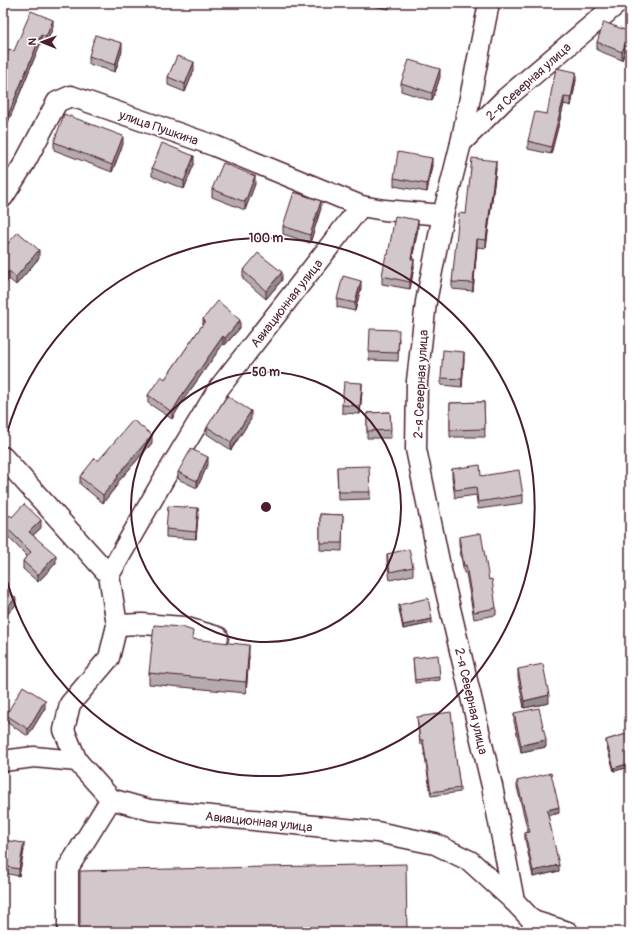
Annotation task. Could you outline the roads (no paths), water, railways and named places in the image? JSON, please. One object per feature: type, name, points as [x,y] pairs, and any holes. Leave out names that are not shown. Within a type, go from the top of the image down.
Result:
[{"type":"street","points":[[461,143],[489,3]]},
{"type":"street","name":"2-я Северная улица","points":[[514,901],[492,786],[440,566],[416,449],[417,380],[426,302],[443,215],[461,143],[506,98],[618,3]]},
{"type":"street","name":"улица Пушкина","points":[[3,197],[24,164],[57,102],[72,96],[215,146],[361,206]]},
{"type":"street","points":[[361,206],[384,210],[443,215]]},
{"type":"street","name":"Авиационная улица","points":[[109,575],[165,477],[219,388],[361,206]]},
{"type":"street","points":[[3,457],[109,575],[116,626],[109,658],[70,704],[64,730],[77,761],[111,799],[68,868],[68,932]]},
{"type":"street","points":[[116,626],[142,624],[184,627],[218,637]]},
{"type":"street","points":[[3,761],[34,757],[77,761]]},
{"type":"street","name":"Авиационная улица","points":[[111,799],[150,810],[377,832],[435,844],[470,861],[514,901],[533,921],[568,932]]}]
